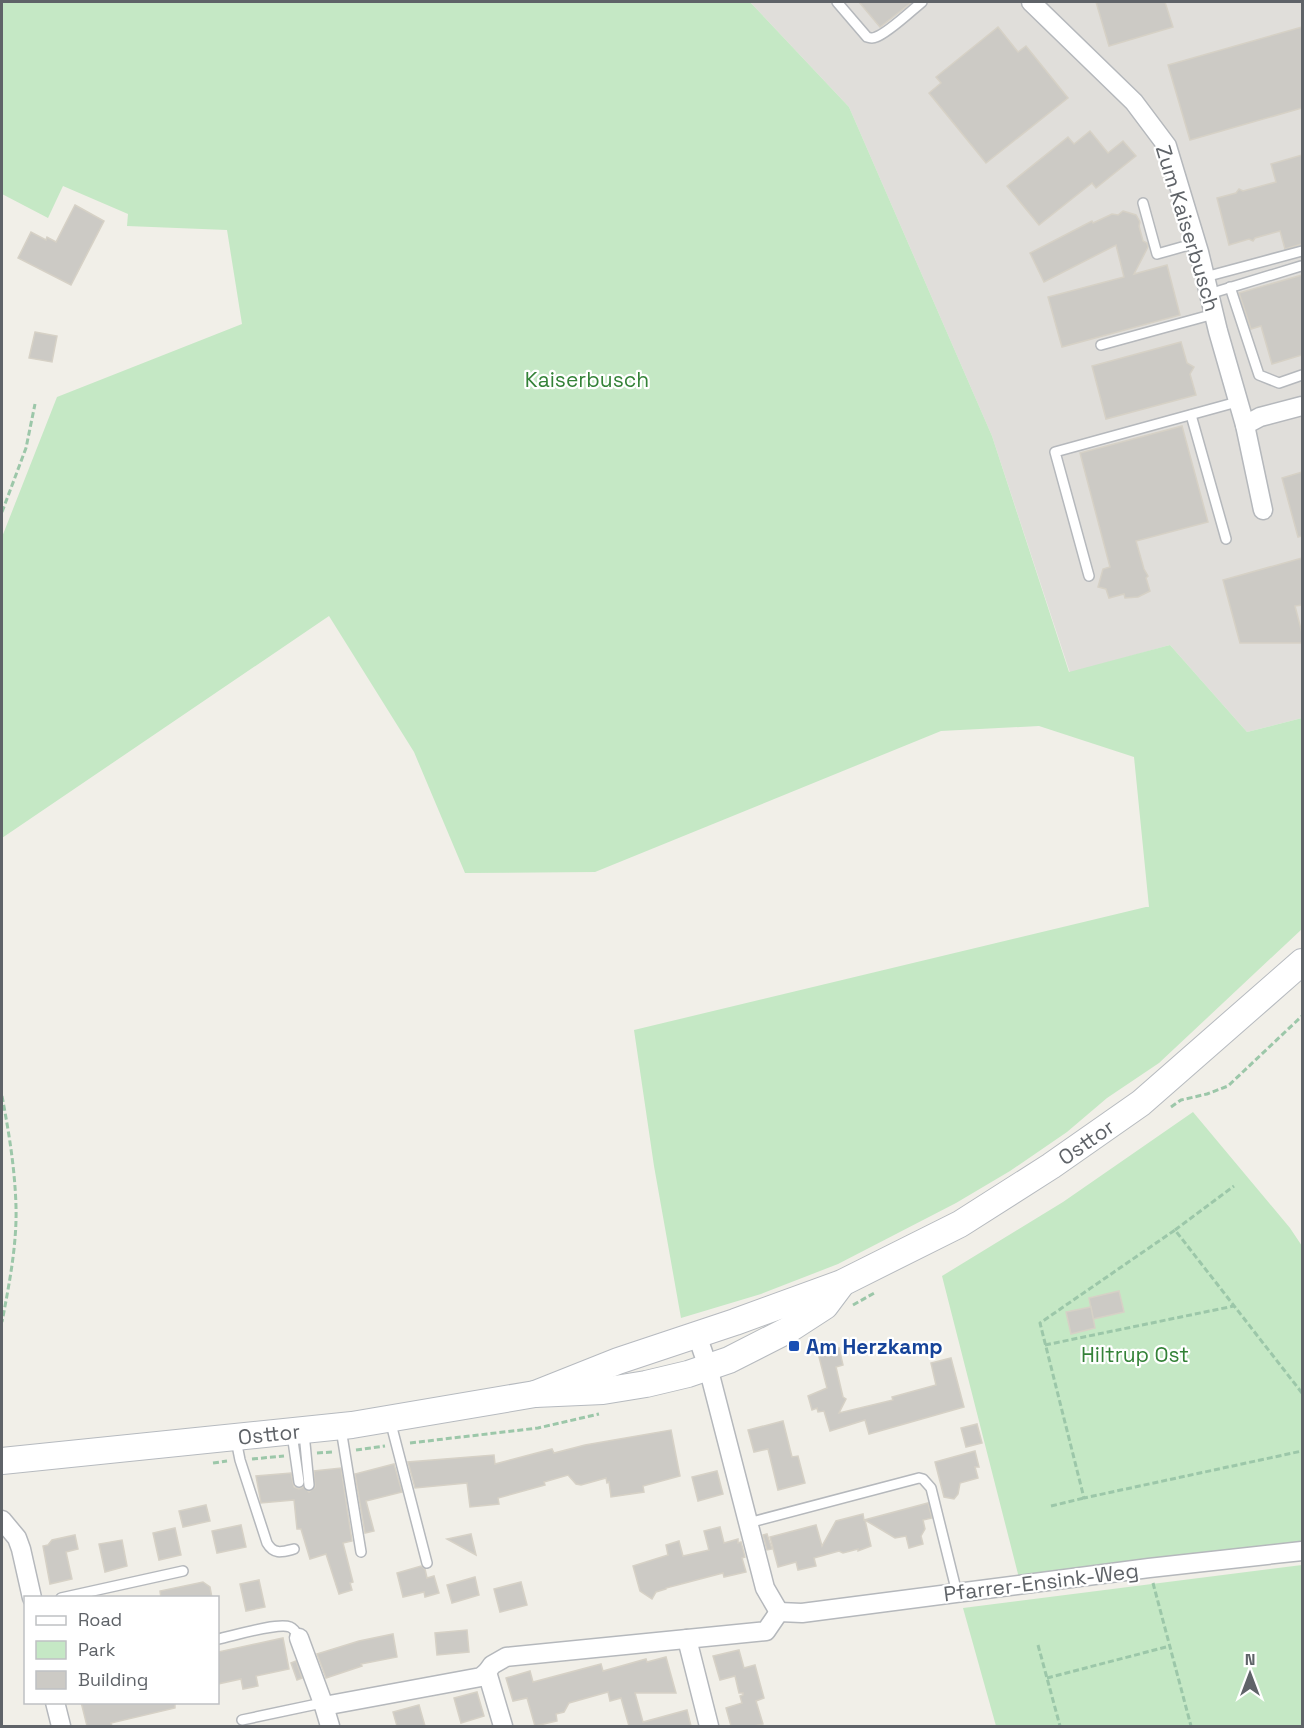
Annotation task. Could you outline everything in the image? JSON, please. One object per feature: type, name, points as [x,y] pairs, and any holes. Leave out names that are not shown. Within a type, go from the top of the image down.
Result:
[{"type":"main road","name":"Osttor","points":[[535,1394],[618,1361],[842,1283],[960,1224],[1051,1166],[1141,1103],[1302,962]]},
{"type":"main road","name":"Osttor","points":[[2,1461],[341,1427],[535,1394],[624,1388],[688,1374],[729,1360],[788,1330],[825,1306],[842,1283]]},
{"type":"street","name":"Zum Kaiserbusch","points":[[1037,3],[1134,102],[1167,146],[1196,243],[1245,425],[1263,510]]},
{"type":"street","points":[[1245,425],[1260,417],[1302,406]]},
{"type":"street","points":[[323,1704],[481,1677],[492,1665],[506,1657],[766,1631],[779,1612],[765,1588],[708,1367],[697,1335]]},
{"type":"street","points":[[2,1520],[17,1538],[32,1596]]},
{"type":"street","name":"Pfarrer-Ensink-Weg","points":[[779,1612],[802,1613],[1302,1551]]},
{"type":"street","points":[[299,1638],[330,1726]]},
{"type":"street","points":[[687,1639],[709,1726]]},
{"type":"street","points":[[487,1672],[503,1726]]},
{"type":"street","points":[[56,1704],[61,1726]]},
{"type":"lane","points":[[837,2],[867,37],[872,38],[877,37],[922,2]]},
{"type":"lane","points":[[1143,203],[1157,254],[1196,243]]},
{"type":"lane","points":[[1207,285],[1302,251]]},
{"type":"lane","points":[[1207,285],[1230,287],[1301,266]]},
{"type":"lane","points":[[1230,287],[1259,375],[1278,383],[1302,375]]},
{"type":"lane","points":[[1101,345],[1214,314]]},
{"type":"lane","points":[[1089,576],[1055,452],[1238,402]]},
{"type":"lane","points":[[1191,415],[1226,539]]},
{"type":"lane","points":[[390,1419],[427,1563]]},
{"type":"lane","points":[[341,1427],[361,1552]]},
{"type":"lane","points":[[298,1431],[304,1484]]},
{"type":"lane","points":[[236,1437],[240,1460],[267,1543],[271,1550],[279,1553],[294,1549]]},
{"type":"lane","points":[[748,1523],[919,1478],[923,1479],[931,1488],[957,1593]]},
{"type":"lane","points":[[70,1596],[183,1571]]},
{"type":"lane","points":[[219,1639],[279,1626],[290,1627],[296,1631],[299,1638]]},
{"type":"lane","points":[[242,1720],[323,1704]]},
{"type":"path","points":[[2,512],[26,448],[35,404]]},
{"type":"path","points":[[2,1096],[12,1150],[16,1209],[11,1275],[2,1322]]},
{"type":"path","points":[[1084,1498],[1040,1323],[1175,1230],[1234,1186]]},
{"type":"path","points":[[1175,1230],[1302,1393]]},
{"type":"path","points":[[1045,1345],[1234,1306]]},
{"type":"path","points":[[1051,1506],[1302,1451]]},
{"type":"path","points":[[1149,1569],[1191,1726]]},
{"type":"path","points":[[1038,1645],[1060,1726]]},
{"type":"path","points":[[1047,1678],[1170,1646]]},
{"type":"shaded area","points":[[750,2],[1302,2],[1302,718],[1247,732],[1170,645],[1070,673],[992,436],[849,107]]},
{"type":"green space","name":"Kaiserbusch","points":[[2,2],[750,2],[849,107],[992,436],[1069,672],[1170,645],[1247,732],[1302,718],[1302,929],[1159,1063],[1107,1098],[1067,1132],[1010,1171],[956,1203],[838,1264],[761,1294],[681,1318],[654,1166],[634,1030],[1149,907],[1134,757],[1039,726],[941,731],[595,872],[465,873],[414,752],[329,616],[2,838],[2,537],[57,397],[242,324],[227,230],[127,226],[128,214],[63,186],[48,218],[2,194]]},
{"type":"green space","name":"Hiltrup Ost","points":[[1193,1112],[1290,1228],[1302,1246],[1302,1543],[1019,1578],[942,1276],[1063,1202]]},
{"type":"green space","points":[[1302,1565],[1302,1726],[996,1726],[963,1608]]},
{"type":"building","points":[[859,2],[912,2],[880,27]]},
{"type":"building","points":[[1096,2],[1165,2],[1173,27],[1109,46]]},
{"type":"building","points":[[998,27],[1018,52],[1026,46],[1068,98],[986,163],[929,93],[941,83],[936,77]]},
{"type":"building","points":[[1302,27],[1302,108],[1190,140],[1168,65]]},
{"type":"building","points":[[1090,131],[1108,153],[1123,141],[1136,156],[1096,188],[1092,183],[1039,225],[1007,186],[1068,137],[1074,144]]},
{"type":"building","points":[[1302,155],[1302,244],[1285,249],[1280,231],[1255,238],[1253,241],[1249,239],[1229,245],[1217,198],[1236,193],[1239,189],[1243,191],[1276,182],[1271,164]]},
{"type":"building","points":[[75,205],[104,221],[71,285],[18,258],[31,232],[46,240],[47,237],[56,242]]},
{"type":"building","points":[[1123,211],[1136,215],[1140,222],[1143,241],[1148,247],[1134,274],[1167,265],[1180,315],[1062,347],[1048,297],[1124,277],[1116,245],[1044,282],[1030,253],[1092,221],[1093,223],[1112,214],[1118,215]]},
{"type":"building","points":[[1302,275],[1302,355],[1272,364],[1261,326],[1251,329],[1239,293]]},
{"type":"building","points":[[35,332],[57,336],[52,362],[29,358]]},
{"type":"building","points":[[1181,342],[1187,363],[1194,367],[1190,374],[1196,395],[1106,419],[1092,366]]},
{"type":"building","points":[[1182,426],[1208,522],[1136,541],[1148,576],[1146,578],[1150,591],[1138,597],[1125,598],[1124,594],[1109,598],[1106,589],[1098,587],[1103,569],[1110,567],[1080,453]]},
{"type":"building","points":[[1302,472],[1302,536],[1298,537],[1282,478]]},
{"type":"building","points":[[1302,558],[1302,605],[1295,606],[1302,633],[1302,643],[1240,643],[1223,580]]},
{"type":"building","points":[[1119,1291],[1124,1312],[1093,1319],[1089,1298]]},
{"type":"building","points":[[1091,1307],[1095,1328],[1071,1334],[1066,1312]]},
{"type":"building","points":[[839,1348],[843,1365],[836,1367],[843,1397],[846,1399],[839,1413],[893,1400],[892,1397],[936,1385],[931,1363],[951,1358],[964,1407],[869,1434],[865,1420],[830,1431],[824,1411],[818,1412],[817,1408],[812,1410],[808,1396],[827,1388],[818,1353]]},
{"type":"building","points":[[783,1421],[792,1457],[798,1456],[805,1483],[778,1490],[768,1449],[754,1452],[748,1430]]},
{"type":"building","points":[[977,1424],[982,1443],[966,1447],[961,1428]]},
{"type":"building","points":[[671,1430],[680,1476],[643,1486],[644,1492],[611,1497],[609,1482],[607,1483],[606,1478],[581,1485],[576,1484],[568,1475],[544,1482],[545,1485],[498,1498],[499,1504],[470,1507],[467,1483],[415,1488],[408,1462],[494,1455],[495,1464],[552,1449],[554,1453],[585,1445]]},
{"type":"building","points":[[975,1451],[979,1467],[975,1467],[978,1478],[960,1483],[958,1494],[954,1499],[944,1497],[935,1462]]},
{"type":"building","points":[[394,1464],[402,1492],[366,1501],[374,1531],[365,1533],[355,1474]]},
{"type":"building","points":[[341,1468],[352,1541],[343,1543],[353,1582],[350,1583],[352,1590],[339,1594],[326,1554],[310,1559],[301,1529],[297,1529],[294,1500],[261,1503],[256,1476],[291,1473],[294,1487],[299,1489],[303,1487],[309,1492],[315,1487],[314,1471]]},
{"type":"building","points":[[717,1471],[723,1494],[698,1501],[692,1477]]},
{"type":"building","points":[[928,1503],[932,1518],[923,1520],[925,1529],[921,1536],[923,1544],[909,1548],[906,1536],[895,1538],[865,1520],[871,1546],[858,1551],[858,1549],[843,1553],[839,1551],[814,1558],[816,1566],[798,1570],[796,1562],[778,1567],[770,1537],[816,1525],[822,1546],[836,1521],[863,1514],[864,1520]]},
{"type":"building","points":[[206,1505],[210,1521],[183,1527],[179,1511]]},
{"type":"building","points":[[241,1525],[246,1547],[217,1553],[212,1531]]},
{"type":"building","points":[[720,1527],[724,1543],[738,1539],[738,1543],[741,1542],[746,1572],[724,1577],[723,1573],[666,1588],[656,1592],[652,1599],[640,1591],[633,1566],[668,1555],[666,1545],[679,1541],[683,1556],[709,1550],[704,1531]]},
{"type":"building","points":[[175,1528],[181,1555],[159,1560],[153,1533]]},
{"type":"building","points":[[471,1534],[476,1555],[447,1539]]},
{"type":"building","points":[[767,1534],[772,1549],[767,1550],[763,1535]]},
{"type":"building","points":[[75,1535],[78,1549],[66,1552],[72,1579],[50,1584],[43,1546],[48,1545],[52,1540]]},
{"type":"building","points":[[122,1540],[127,1566],[105,1572],[99,1544]]},
{"type":"building","points":[[421,1566],[425,1569],[427,1578],[434,1576],[439,1593],[425,1597],[424,1592],[403,1597],[397,1573]]},
{"type":"building","points":[[475,1577],[479,1595],[452,1603],[447,1585]]},
{"type":"building","points":[[259,1580],[265,1607],[246,1611],[240,1584]]},
{"type":"building","points":[[203,1582],[210,1587],[212,1596],[161,1596],[160,1591]]},
{"type":"building","points":[[521,1582],[527,1605],[500,1612],[494,1589]]},
{"type":"building","points":[[467,1630],[469,1652],[437,1655],[435,1633]]},
{"type":"building","points":[[393,1634],[397,1657],[361,1664],[362,1666],[326,1678],[317,1654],[359,1641]]},
{"type":"building","points":[[283,1638],[289,1669],[256,1676],[258,1686],[243,1689],[241,1679],[219,1684],[219,1652]]},
{"type":"building","points":[[739,1650],[744,1668],[755,1665],[764,1698],[756,1701],[763,1724],[731,1726],[726,1708],[742,1703],[740,1696],[743,1693],[739,1693],[735,1676],[720,1680],[713,1656]]},
{"type":"building","points":[[666,1657],[676,1693],[635,1693],[643,1722],[687,1710],[691,1726],[629,1726],[621,1698],[610,1701],[608,1692],[569,1703],[564,1712],[556,1714],[557,1721],[535,1726],[527,1698],[513,1701],[506,1678],[530,1671],[533,1682],[601,1664],[603,1671],[646,1659],[647,1662]]},
{"type":"building","points":[[296,1661],[302,1678],[297,1680],[291,1663]]},
{"type":"building","points":[[477,1692],[484,1716],[461,1723],[454,1698]]},
{"type":"building","points":[[82,1704],[175,1704],[175,1708],[111,1723],[112,1726],[87,1726]]},
{"type":"building","points":[[419,1705],[425,1726],[397,1726],[393,1712]]},
{"type":"place","name":"Am Herzkamp","points":[[794,1346]]}]
